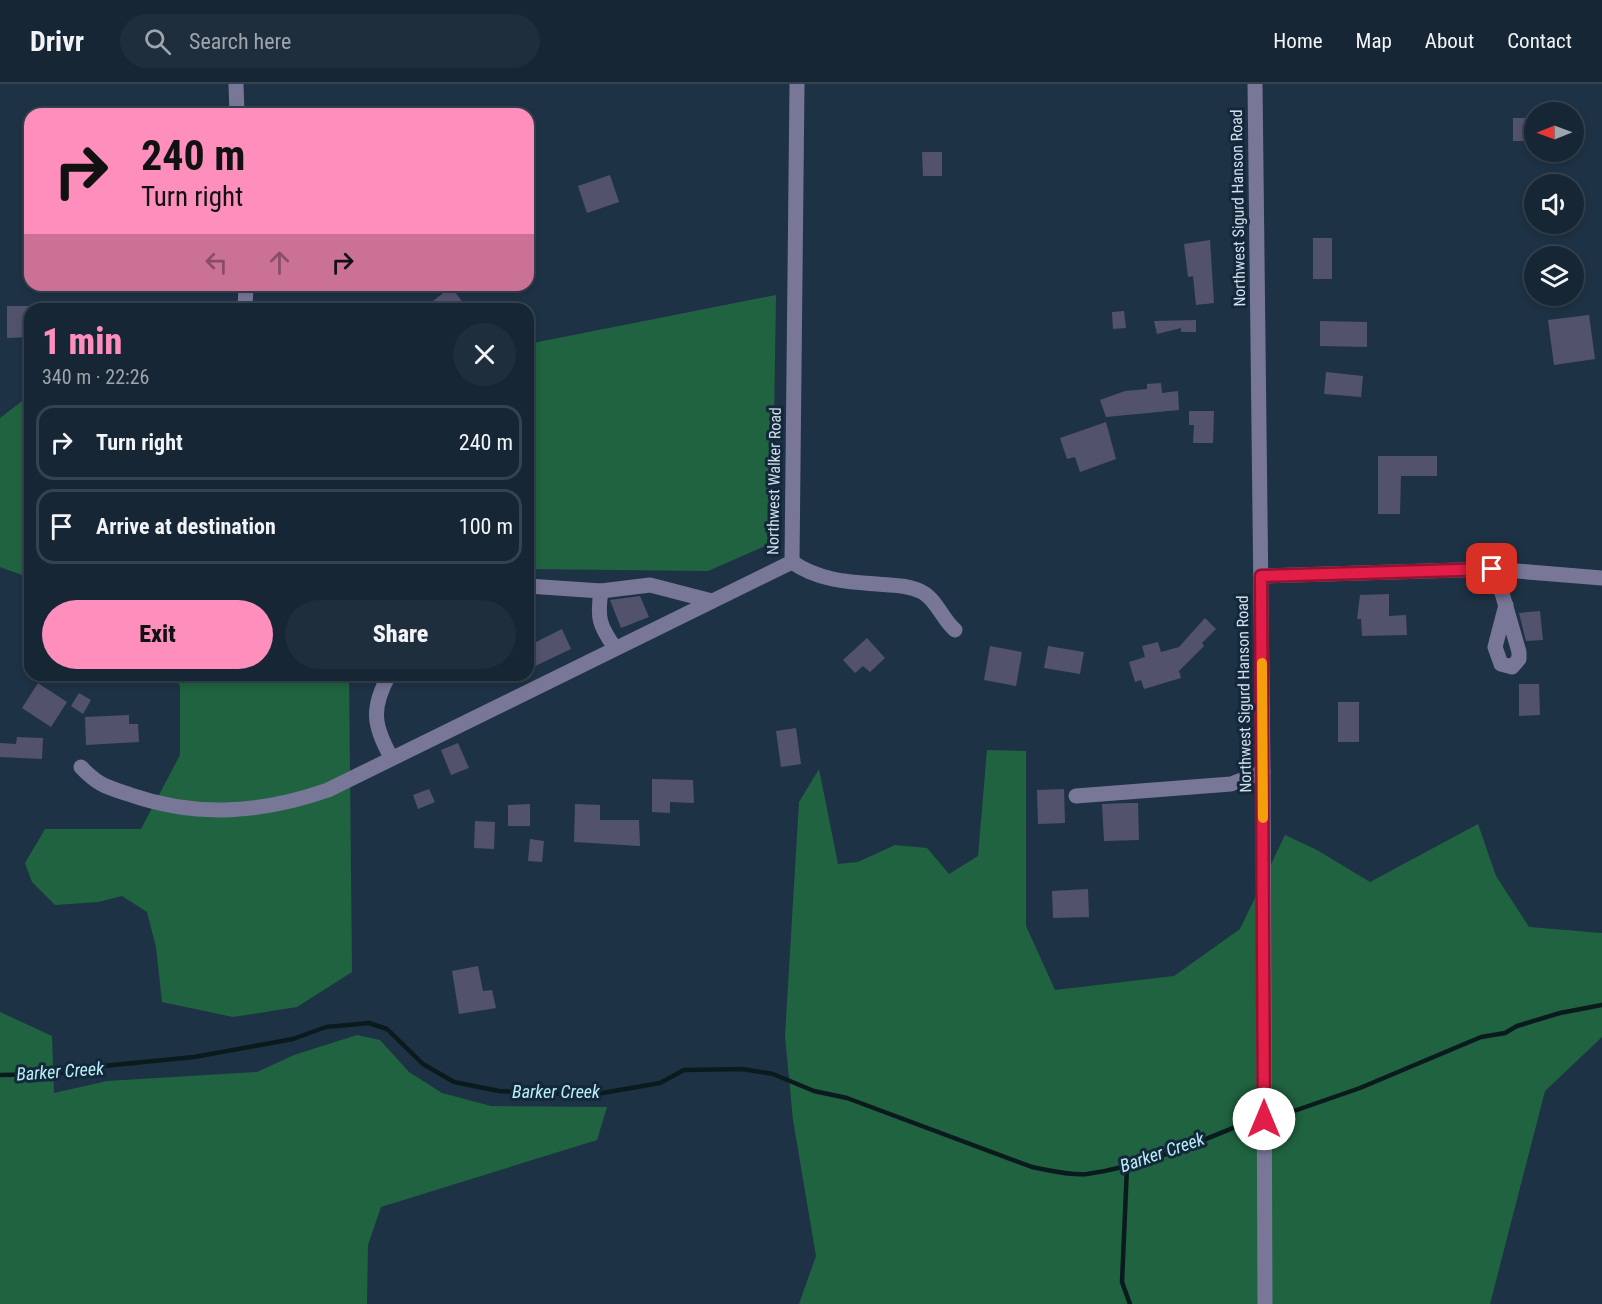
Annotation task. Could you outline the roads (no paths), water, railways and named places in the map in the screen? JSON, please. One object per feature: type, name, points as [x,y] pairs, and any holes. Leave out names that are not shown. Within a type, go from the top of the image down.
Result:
[{"type":"street","points":[[236,84],[237,108]]},
{"type":"street","name":"Northwest Walker Road","points":[[81,766],[96,783],[141,798],[190,810],[237,811],[296,801],[328,790],[792,562],[796,84]]},
{"type":"street","name":"Northwest Sigurd Hanson Road","points":[[1255,84],[1263,772],[1265,1304]]},
{"type":"street","points":[[792,562],[805,571],[838,581],[896,585],[921,591],[933,600],[944,621],[956,630]]},
{"type":"street","points":[[1261,576],[1492,569],[1602,578]]},
{"type":"street","points":[[1492,569],[1506,605]]},
{"type":"street","points":[[534,586],[601,591],[650,585],[712,601]]},
{"type":"street","points":[[601,591],[597,615],[603,631],[615,648]]},
{"type":"street","points":[[385,761],[376,722],[376,705],[386,681]]},
{"type":"street","points":[[1076,796],[1231,784],[1263,772]]},
{"type":"waterway","name":"Barker Creek","points":[[1271,1119],[1360,1088],[1481,1037],[1505,1033],[1517,1026],[1560,1013],[1602,1005]]},
{"type":"waterway","name":"Barker Creek","points":[[0,1075],[56,1074],[83,1068],[194,1057],[293,1039],[326,1027],[369,1023],[387,1029],[423,1064],[454,1082],[499,1091],[591,1095],[660,1083],[684,1070],[742,1069],[773,1074],[814,1091],[847,1098],[1032,1167],[1067,1173],[1087,1174],[1129,1165],[1171,1152],[1252,1120]]},
{"type":"waterway","points":[[1127,1167],[1122,1282],[1130,1304]]}]
